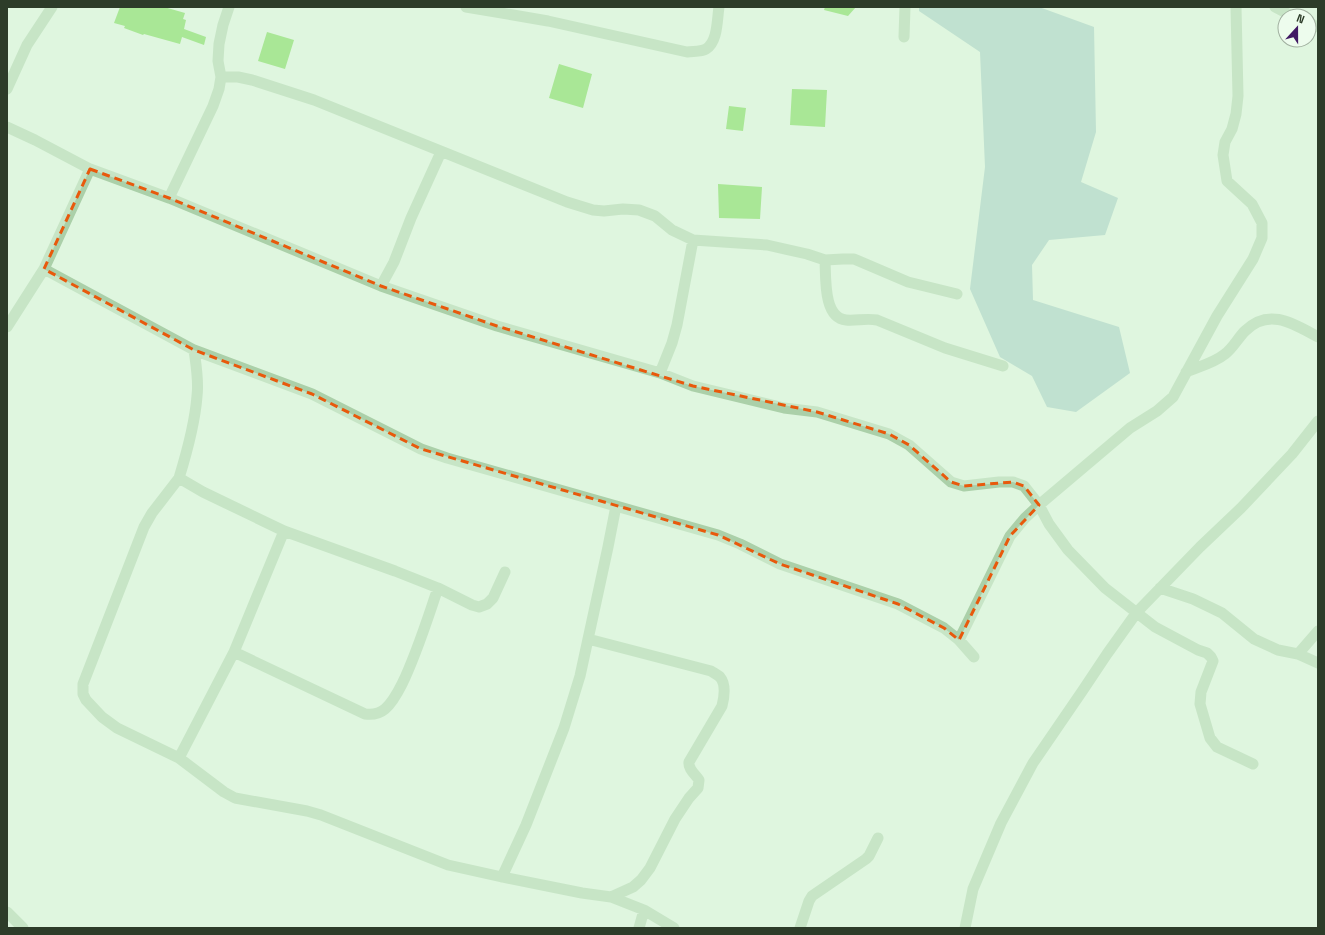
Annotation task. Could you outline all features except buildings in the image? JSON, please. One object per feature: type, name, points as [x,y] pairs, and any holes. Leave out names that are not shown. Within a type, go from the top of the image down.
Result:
[{"type":"street","points":[[7,89],[27,45],[52,7]]},
{"type":"street","points":[[169,198],[214,106],[220,89],[221,77],[218,61],[219,44],[229,7]]},
{"type":"street","points":[[466,7],[548,21],[687,52],[702,51],[711,45],[715,37],[719,7]]},
{"type":"street","points":[[904,7],[904,37]]},
{"type":"street","points":[[959,640],[1010,536],[1038,505],[1130,428],[1157,411],[1173,397],[1217,316],[1253,259],[1262,238],[1262,223],[1252,204],[1227,181],[1223,155],[1225,142],[1232,129],[1236,114],[1238,96],[1236,7]]},
{"type":"street","points":[[221,77],[252,80],[314,100],[567,202],[594,210],[639,210],[655,216],[672,230],[693,240],[767,245],[826,260],[854,259],[908,282],[957,294]]},
{"type":"street","points":[[7,127],[90,169],[169,198],[381,286],[497,326],[660,373],[693,386],[784,408],[817,412],[889,434],[909,445],[951,482],[964,486],[1013,482],[1024,486],[1068,550],[1105,588],[1155,626],[1207,653],[1211,657],[1213,661],[1201,692],[1200,704],[1210,738],[1217,747],[1253,764]]},
{"type":"street","points":[[381,286],[394,262],[441,152]]},
{"type":"street","points":[[7,327],[44,269],[90,169]]},
{"type":"street","points":[[660,373],[672,343],[675,331],[693,240]]},
{"type":"street","points":[[826,260],[828,303],[832,312],[837,317],[846,320],[869,318],[877,320],[945,348],[1003,366]]},
{"type":"street","points":[[44,269],[194,350],[312,394],[421,449],[447,458],[718,535],[780,564],[898,604],[944,628],[959,640],[974,656]]},
{"type":"street","points":[[1186,372],[1226,354],[1246,330],[1256,323],[1267,319],[1279,319],[1292,323],[1318,337]]},
{"type":"street","points":[[194,350],[198,396],[193,423],[179,478],[152,513],[144,527],[87,673],[83,694],[86,700],[102,717],[117,728],[179,758],[224,792],[235,798],[307,811],[321,815],[448,865],[502,878],[611,897],[644,910],[674,928]]},
{"type":"street","points":[[965,928],[974,889],[1001,823],[1032,763],[1107,654],[1137,612],[1272,476],[1292,454],[1318,421]]},
{"type":"street","points":[[179,478],[203,492],[284,530],[438,588],[472,605],[479,607],[487,604],[493,598],[505,572]]},
{"type":"street","points":[[502,878],[526,825],[564,728],[580,676],[616,506]]},
{"type":"street","points":[[179,758],[234,652],[284,530]]},
{"type":"street","points":[[234,652],[365,714],[375,714],[386,708],[397,694],[411,666],[438,588]]},
{"type":"street","points":[[1160,588],[1193,599],[1222,614],[1254,639],[1278,650],[1298,654],[1318,662]]},
{"type":"street","points":[[1298,654],[1318,631]]},
{"type":"street","points":[[588,639],[711,672],[719,676],[723,683],[724,698],[722,706],[689,762],[690,769],[699,780],[700,784],[698,788],[675,819],[650,868],[641,880],[633,887],[611,897]]},
{"type":"street","points":[[800,928],[812,896],[866,859],[878,838]]},
{"type":"street","points":[[639,928],[644,910]]},
{"type":"street","points":[[7,912],[23,928]]},
{"type":"highlighted area","points":[[90,169],[169,198],[381,286],[497,326],[693,386],[817,412],[889,434],[909,445],[951,482],[964,486],[1013,482],[1024,486],[1039,505],[1010,536],[959,640],[944,628],[898,604],[780,564],[718,535],[421,449],[312,394],[194,350],[44,269]]},
{"type":"shaded area","points":[[919,7],[1039,7],[1094,27],[1096,132],[1081,182],[1118,198],[1105,235],[1049,240],[1032,265],[1033,300],[1119,327],[1130,373],[1076,412],[1047,407],[1032,376],[1000,357],[970,289],[985,167],[980,52],[919,11]]}]
